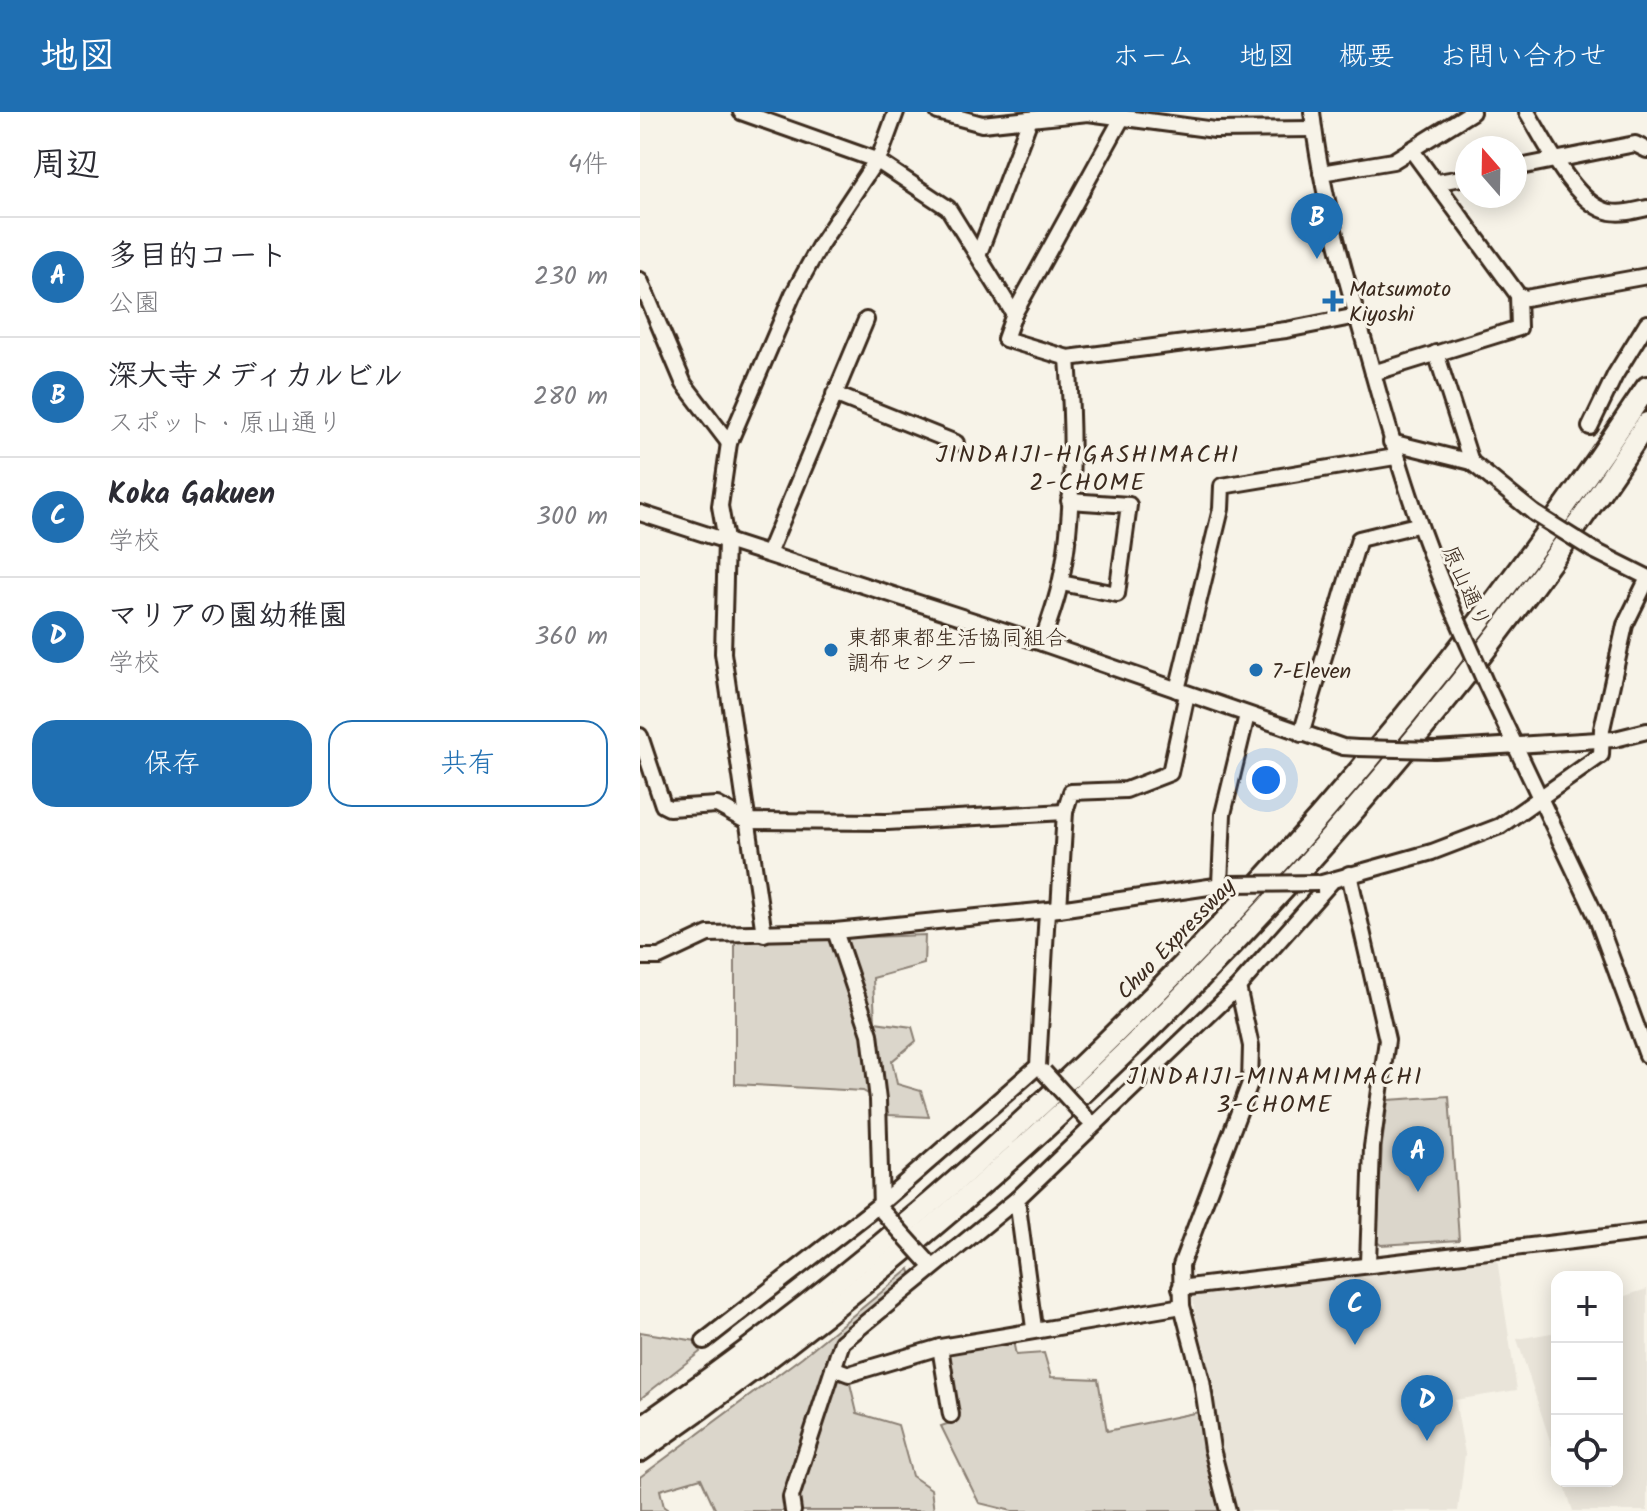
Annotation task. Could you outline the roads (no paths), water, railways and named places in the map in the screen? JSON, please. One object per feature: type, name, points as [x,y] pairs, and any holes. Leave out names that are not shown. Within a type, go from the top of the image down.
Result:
[{"type":"highway","name":"Chuo Expressway","points":[[640,1428],[783,1323],[935,1199],[1019,1126],[1181,970],[1389,737],[1534,550],[1647,387]]},
{"type":"highway","name":"Chuo Expressway","points":[[640,1451],[797,1337],[945,1217],[1046,1127],[1185,993],[1334,833],[1427,723],[1562,546],[1647,423]]},
{"type":"street","points":[[741,112],[876,160],[948,208],[1014,314]]},
{"type":"street","points":[[764,934],[723,653],[726,540],[720,506],[729,443],[807,267],[876,160],[896,112]]},
{"type":"street","points":[[938,112],[982,124],[1023,117],[1088,113],[1215,130],[1314,129]]},
{"type":"street","name":"原山通り","points":[[1312,112],[1321,173],[1357,316],[1417,525],[1486,684],[1596,916],[1647,1055]]},
{"type":"street","points":[[1321,173],[1393,161],[1413,152],[1472,112]]},
{"type":"street","points":[[1527,112],[1557,160],[1592,205],[1622,213],[1647,208]]},
{"type":"street","points":[[978,256],[1023,117]]},
{"type":"street","points":[[1122,118],[1014,314],[1005,339],[1068,358],[1286,330],[1357,316]]},
{"type":"street","points":[[1527,166],[1635,144],[1647,150]]},
{"type":"street","points":[[1373,373],[1519,328],[1518,295],[1413,152]]},
{"type":"street","points":[[1438,182],[1455,179]]},
{"type":"street","points":[[1518,295],[1526,298],[1647,276]]},
{"type":"street","points":[[640,280],[684,384],[729,443]]},
{"type":"street","points":[[768,554],[866,320]]},
{"type":"street","points":[[1590,427],[1615,375],[1647,323]]},
{"type":"street","points":[[1436,353],[1471,462]]},
{"type":"street","points":[[1042,643],[1061,583],[1069,501],[1073,423],[1068,358]]},
{"type":"street","points":[[834,394],[956,443]]},
{"type":"street","points":[[640,957],[659,957],[708,934],[835,931],[1053,910],[1225,884],[1324,882],[1484,834],[1500,826],[1601,755],[1601,740],[1625,625],[1647,579],[1534,513],[1471,462],[1391,442]]},
{"type":"street","points":[[704,1341],[881,1208],[1041,1069],[1053,910],[1065,812],[1071,792],[1126,790],[1170,773],[1182,692],[1221,509],[1222,486],[1395,457]]},
{"type":"street","points":[[1061,583],[1117,594],[1129,505],[1069,501]]},
{"type":"street","points":[[640,513],[1042,643],[1343,747],[1435,750],[1515,746],[1601,740],[1647,731]]},
{"type":"street","points":[[1301,734],[1359,539],[1417,525]]},
{"type":"street","points":[[1225,884],[1223,814],[1247,715]]},
{"type":"street","points":[[640,736],[646,779],[663,805],[669,808],[717,805],[746,821],[887,822],[1065,812]]},
{"type":"street","points":[[1349,874],[1387,1040],[1372,1147],[1368,1263]]},
{"type":"street","points":[[793,1511],[791,1497],[842,1342],[930,1266],[1017,1199],[1090,1122],[1238,987],[1324,882]]},
{"type":"street","points":[[835,931],[870,1034],[878,1100],[881,1208],[930,1266]]},
{"type":"street","points":[[1228,1511],[1212,1449],[1202,1381],[1180,1288],[1181,1265],[1250,1083],[1251,1046],[1238,987]]},
{"type":"street","points":[[1041,1069],[1090,1122]]},
{"type":"street","points":[[1017,1199],[1034,1328]]},
{"type":"street","points":[[1180,1288],[1368,1263],[1647,1232]]},
{"type":"street","points":[[833,1368],[849,1374],[940,1347],[1034,1328],[1182,1306]]},
{"type":"street","points":[[940,1347],[951,1415]]},
{"type":"place","name":"深大寺メディカルビル","points":[[1317,259]]},
{"type":"place","name":"Matsumoto Kiyoshi","points":[[1333,301]]},
{"type":"place","name":"東都東都生活協同組合 調布センター","points":[[831,650]]},
{"type":"place","name":"7-Eleven","points":[[1256,670]]},
{"type":"place","name":"多目的コート","points":[[1418,1192]]},
{"type":"place","name":"Koka Gakuen","points":[[1355,1345]]},
{"type":"place","name":"マリアの園幼稚園","points":[[1427,1441]]},
{"type":"district","name":"JINDAIJI-HIGASHIMACHI 2-CHOME","points":[[1088,468]]},
{"type":"district","name":"JINDAIJI-MINAMIMACHI 3-CHOME","points":[[1275,1090]]}]
